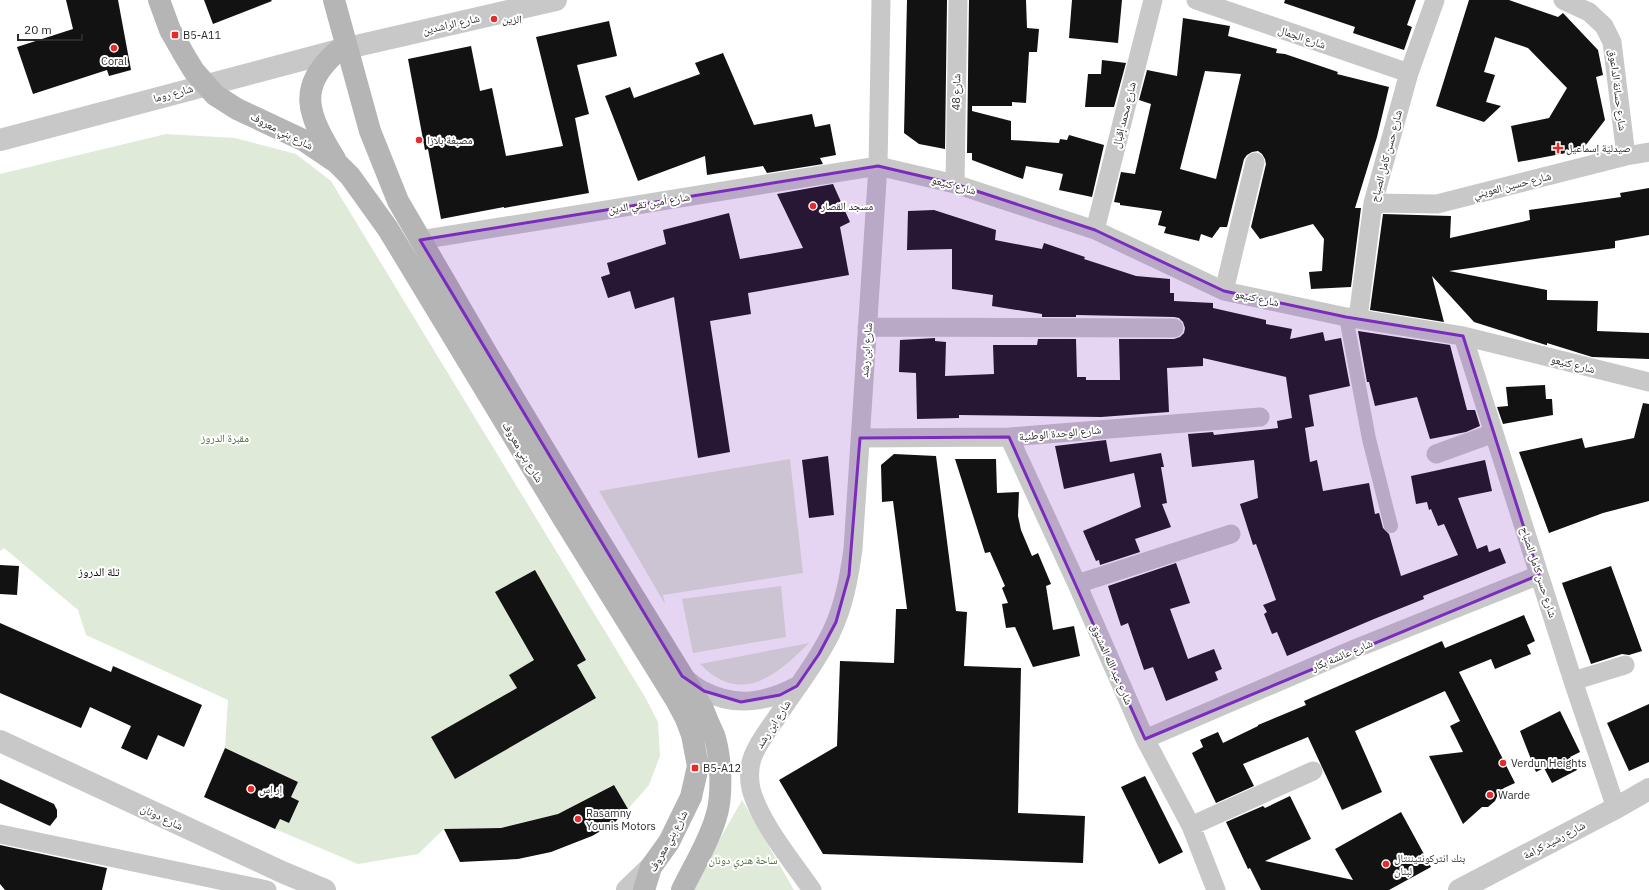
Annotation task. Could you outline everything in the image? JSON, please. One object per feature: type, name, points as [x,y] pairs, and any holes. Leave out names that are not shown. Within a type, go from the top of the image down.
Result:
[{"type":"main road","name":"شارع بني معروف","points":[[159,0],[170,30],[179,47],[205,85],[227,104],[292,134],[337,163],[350,176],[388,229],[587,540],[682,676],[703,709],[714,736],[718,756],[720,791],[716,817],[682,890]]},
{"type":"main road","name":"شارع بني معروف","points":[[334,0],[343,49],[378,154],[398,201],[686,719],[696,751],[698,766],[691,797],[669,842],[651,867],[644,890]]},
{"type":"main road","points":[[337,163],[315,123],[310,101],[311,87],[314,78],[329,59],[343,49]]},
{"type":"street","name":"شارع الراشدين","points":[[343,49],[556,0]]},
{"type":"street","name":"شارع ابن رشد","points":[[812,890],[764,818],[753,794],[750,777],[752,758],[756,748],[831,634],[845,597],[853,549],[878,166],[880,0]]},
{"type":"street","name":"شارع 48","points":[[955,184],[958,0]]},
{"type":"street","name":"شارع محمد إقبال","points":[[1095,230],[1153,0]]},
{"type":"street","name":"شارع الجمال","points":[[1196,0],[1410,73]]},
{"type":"street","name":"شارع حسن كامل الصباح","points":[[1352,317],[1373,203],[1410,73],[1435,0]]},
{"type":"street","name":"شارع حسانة الداعوق","points":[[1563,0],[1589,12],[1604,26],[1612,42],[1626,156]]},
{"type":"street","name":"شارع روما","points":[[0,140],[343,49]]},
{"type":"street","name":"شارع حسين العويني","points":[[1373,203],[1437,204],[1626,156],[1649,152]]},
{"type":"street","points":[[1224,291],[1255,162]]},
{"type":"street","name":"شارع كنيعو","points":[[878,166],[955,184],[1095,230],[1224,291],[1352,317],[1463,336],[1649,382]]},
{"type":"street","name":"شارع أمين تقي الدين","points":[[420,240],[878,166]]},
{"type":"street","points":[[1352,317],[1369,439],[1391,526]]},
{"type":"street","points":[[867,327],[1174,328]]},
{"type":"street","name":"شارع حسن كامل الصباح","points":[[1463,336],[1573,681],[1616,808]]},
{"type":"street","name":"شارع الوحدة الوطنية","points":[[860,438],[1009,437],[1260,417]]},
{"type":"street","points":[[1436,454],[1494,433]]},
{"type":"street","name":"شارع عبد الله المشنوق","points":[[1009,437],[1077,584],[1145,739],[1191,826],[1216,890]]},
{"type":"street","points":[[1077,584],[1231,534]]},
{"type":"street","name":"شارع عائشة بكار","points":[[1145,739],[1357,648],[1540,575]]},
{"type":"street","points":[[1573,681],[1625,665]]},
{"type":"street","name":"شارع ابن رشد","points":[[682,676],[704,691],[722,699],[741,702],[761,701],[780,696],[797,686]]},
{"type":"street","name":"شارع دونان","points":[[0,741],[282,872],[325,890]]},
{"type":"street","points":[[1191,826],[1313,772]]},
{"type":"street","name":"شارع رشيد كرامة","points":[[1459,890],[1616,808],[1649,789]]},
{"type":"street","points":[[0,834],[110,856],[263,890]]},
{"type":"street","points":[[627,890],[651,867]]},
{"type":"highlighted area","points":[[878,166],[955,184],[1095,230],[1224,291],[1346,317],[1463,336],[1539,575],[1145,739],[1009,437],[860,438],[849,575],[836,622],[819,654],[797,686],[780,695],[741,702],[704,691],[682,676],[420,240]]},
{"type":"green space","name":"مقبرة الدروز","points":[[166,134],[235,138],[296,154],[331,181],[645,697],[658,722],[660,756],[649,785],[628,809],[613,785],[558,814],[501,828],[444,829],[418,854],[358,864],[275,829],[280,819],[289,823],[299,801],[291,797],[298,782],[225,748],[228,700],[86,635],[78,610],[4,548],[0,551],[0,174]]},
{"type":"green space","points":[[790,459],[803,573],[663,595],[665,604],[599,491]]},
{"type":"green space","points":[[781,586],[786,637],[693,653],[682,599]]},
{"type":"green space","points":[[809,643],[784,666],[771,675],[758,682],[744,685],[730,683],[715,677],[700,664]]},
{"type":"green space","name":"ساحة هنري دونان","points":[[742,800],[794,890],[691,890]]},
{"type":"building","points":[[66,0],[118,0],[131,70],[109,76],[107,70],[33,94],[17,47],[73,29]]},
{"type":"building","points":[[204,0],[271,0],[272,1],[213,24]]},
{"type":"building","points":[[907,0],[947,0],[945,149],[919,144],[904,133]]},
{"type":"building","points":[[969,0],[1026,0],[1027,28],[1039,29],[1037,52],[1029,52],[1026,103],[1012,102],[1012,106],[972,106],[972,111],[1011,121],[1011,140],[1059,143],[1060,139],[1067,140],[1069,135],[1104,145],[1092,197],[1059,190],[1063,174],[1026,166],[1023,179],[972,160],[972,153],[967,153]]},
{"type":"building","points":[[1072,0],[1122,0],[1118,43],[1069,38]]},
{"type":"building","points":[[1285,0],[1416,0],[1407,25],[1412,27],[1404,50],[1353,33],[1355,27],[1284,3]]},
{"type":"building","points":[[1469,0],[1509,0],[1558,17],[1563,13],[1598,50],[1603,75],[1596,77],[1605,120],[1582,150],[1518,162],[1511,126],[1549,118],[1567,88],[1528,48],[1495,37],[1484,72],[1495,75],[1486,102],[1501,106],[1484,122],[1436,106]]},
{"type":"building","points":[[1183,18],[1230,26],[1228,36],[1277,49],[1276,53],[1285,54],[1338,72],[1337,74],[1389,87],[1377,137],[1355,208],[1361,208],[1351,287],[1311,289],[1309,272],[1322,271],[1324,239],[1313,224],[1260,239],[1251,227],[1266,164],[1262,154],[1258,151],[1252,152],[1244,159],[1227,227],[1220,227],[1212,238],[1201,234],[1199,241],[1164,233],[1166,227],[1158,225],[1162,211],[1120,205],[1120,203],[1114,202],[1121,172],[1135,174],[1151,104],[1139,100],[1147,70],[1177,76]],"holes":[[[1205,71],[1241,74],[1216,179],[1180,169]]]},
{"type":"building","points":[[609,21],[617,56],[577,65],[589,114],[575,118],[589,193],[441,219],[428,149],[425,150],[408,59],[471,46],[480,91],[492,88],[506,156],[563,146],[536,37]]},
{"type":"building","points":[[723,53],[754,125],[812,114],[815,127],[830,124],[836,155],[820,158],[823,164],[767,173],[763,166],[707,175],[705,156],[638,181],[605,96],[630,87],[634,98],[700,74],[695,63]]},
{"type":"building","points":[[1102,60],[1126,63],[1114,107],[1085,107],[1088,74],[1101,74]]},
{"type":"building","points":[[833,184],[850,222],[840,227],[849,275],[748,293],[751,314],[710,321],[730,452],[698,458],[674,297],[635,309],[630,291],[608,298],[601,277],[610,274],[607,263],[666,244],[663,230],[729,213],[740,259],[803,248],[777,194]]},
{"type":"building","points":[[1649,188],[1649,235],[1615,241],[1615,248],[1449,271],[1547,290],[1547,300],[1598,301],[1597,331],[1649,333],[1649,359],[1592,357],[1547,343],[1546,345],[1474,322],[1432,276],[1444,322],[1370,310],[1383,214],[1451,216],[1450,238],[1530,220],[1529,210],[1621,197],[1620,193]]},
{"type":"building","points":[[934,210],[996,230],[995,240],[1042,249],[1044,243],[1085,257],[1084,259],[1136,276],[1170,279],[1170,293],[1174,293],[1174,301],[1213,303],[1213,308],[1266,320],[1266,324],[1292,329],[1290,339],[1323,332],[1325,341],[1341,338],[1350,386],[1309,395],[1314,426],[1305,428],[1310,462],[1317,460],[1323,491],[1369,483],[1375,514],[1379,513],[1383,528],[1389,534],[1401,576],[1458,555],[1444,524],[1438,526],[1431,509],[1429,510],[1427,502],[1416,504],[1411,476],[1485,460],[1492,491],[1458,498],[1477,549],[1487,545],[1489,552],[1500,548],[1506,563],[1423,596],[1424,599],[1287,656],[1277,632],[1272,634],[1264,614],[1267,612],[1263,605],[1276,600],[1256,544],[1253,545],[1240,504],[1258,498],[1254,460],[1192,467],[1188,434],[1213,432],[1214,435],[1278,428],[1277,421],[1292,418],[1286,377],[1203,358],[1203,366],[1167,368],[1169,412],[1101,417],[959,415],[959,418],[917,419],[916,373],[899,372],[900,340],[935,338],[935,341],[946,342],[945,376],[994,374],[993,345],[1037,345],[1038,339],[1076,339],[1077,377],[1086,377],[1086,380],[1120,380],[1119,339],[1174,339],[1180,337],[1184,333],[1185,328],[1183,322],[1179,318],[1174,317],[1076,315],[1076,317],[1042,317],[1042,314],[992,306],[993,295],[952,289],[952,249],[907,250],[908,211]]},
{"type":"building","points":[[1358,331],[1450,345],[1467,410],[1475,410],[1480,426],[1466,432],[1430,439],[1417,397],[1375,406],[1369,382],[1367,382]]},
{"type":"building","points":[[1545,385],[1546,399],[1552,399],[1553,415],[1503,424],[1497,407],[1508,406],[1506,387]]},
{"type":"building","points":[[1643,403],[1649,404],[1649,501],[1603,513],[1549,533],[1519,452],[1582,438],[1585,448],[1634,438]]},
{"type":"building","points":[[1106,440],[1110,462],[1161,453],[1164,467],[1161,467],[1167,503],[1162,504],[1171,527],[1135,539],[1140,552],[1100,565],[1099,560],[1096,561],[1083,531],[1141,507],[1134,473],[1064,489],[1055,446]]},
{"type":"building","points":[[894,454],[936,456],[956,611],[967,612],[964,666],[1021,668],[1018,813],[1085,816],[1083,863],[823,854],[779,780],[837,746],[840,661],[894,663],[896,609],[907,609],[893,501],[882,502],[881,465]]},
{"type":"building","points":[[828,456],[834,515],[809,518],[802,460]]},
{"type":"building","points":[[955,459],[996,459],[997,493],[1019,492],[1018,516],[1021,530],[1032,556],[1038,553],[1051,584],[1046,586],[1053,630],[1074,626],[1080,656],[1033,667],[1015,627],[1006,628],[1002,604],[1008,603],[1002,588],[1005,586],[990,552],[985,553]]},
{"type":"building","points":[[1176,563],[1190,603],[1170,609],[1188,659],[1214,649],[1222,669],[1215,672],[1218,680],[1166,701],[1153,667],[1144,670],[1128,623],[1121,626],[1108,586]]},
{"type":"building","points":[[0,565],[19,566],[17,595],[0,594]]},
{"type":"building","points":[[1611,566],[1642,651],[1629,655],[1622,654],[1591,664],[1562,583]]},
{"type":"building","points":[[535,570],[586,660],[577,665],[596,698],[455,779],[431,737],[517,688],[509,675],[534,660],[495,592]]},
{"type":"building","points":[[1524,615],[1535,641],[1527,645],[1531,654],[1495,669],[1491,659],[1459,672],[1515,783],[1504,788],[1499,792],[1495,801],[1488,807],[1482,807],[1463,824],[1429,756],[1463,752],[1450,726],[1460,721],[1445,691],[1355,731],[1382,792],[1342,810],[1308,737],[1243,764],[1254,786],[1216,803],[1192,753],[1203,747],[1200,740],[1218,732],[1223,743],[1258,725],[1306,705],[1304,701],[1442,641],[1445,648]]},
{"type":"building","points":[[0,623],[111,672],[113,666],[202,705],[184,747],[158,735],[147,760],[121,748],[131,726],[90,707],[81,728],[0,693]]},
{"type":"building","points":[[1649,704],[1649,762],[1629,771],[1607,723]]},
{"type":"building","points":[[1560,711],[1580,752],[1570,757],[1577,770],[1552,783],[1544,768],[1536,772],[1520,731]]},
{"type":"building","name":"إر إس","points":[[225,748],[298,782],[291,797],[299,801],[289,823],[280,819],[275,829],[204,797]]},
{"type":"building","points":[[1145,776],[1183,852],[1159,864],[1121,787]]},
{"type":"building","points":[[0,779],[54,804],[57,810],[57,817],[50,826],[0,803]]},
{"type":"building","name":"Rasamny Younis Motors","points":[[614,785],[628,809],[613,824],[592,836],[551,852],[518,859],[460,862],[444,829],[501,828],[558,814]]},
{"type":"building","points":[[1290,796],[1311,839],[1265,861],[1353,880],[1335,849],[1401,812],[1431,867],[1389,890],[1261,890],[1250,868],[1248,869],[1226,822],[1263,806],[1265,808]]},
{"type":"building","points":[[0,845],[107,868],[102,890],[5,890],[0,884]]},
{"type":"place","name":"الزين","points":[[494,19]]},
{"type":"place","name":"B5-A11","points":[[175,35]]},
{"type":"place","name":"Coral","points":[[114,48]]},
{"type":"place","name":"مصبغة بلازا","points":[[419,140]]},
{"type":"place","name":"صيدليّة إسماعيل","points":[[1558,148]]},
{"type":"place","name":"مسجد القصار","points":[[813,206]]},
{"type":"place","name":"Verdun Heights","points":[[1503,763]]},
{"type":"place","name":"B5-A12","points":[[695,768]]},
{"type":"place","name":"إر إس","points":[[251,789]]},
{"type":"place","name":"Warde","points":[[1490,795]]},
{"type":"place","name":"Rasamny Younis Motors","points":[[578,819]]},
{"type":"place","name":"بنك انتركونتيننتال لبنان","points":[[1386,864]]},
{"type":"district","name":"تلة الدروز","points":[[99,572]]}]
